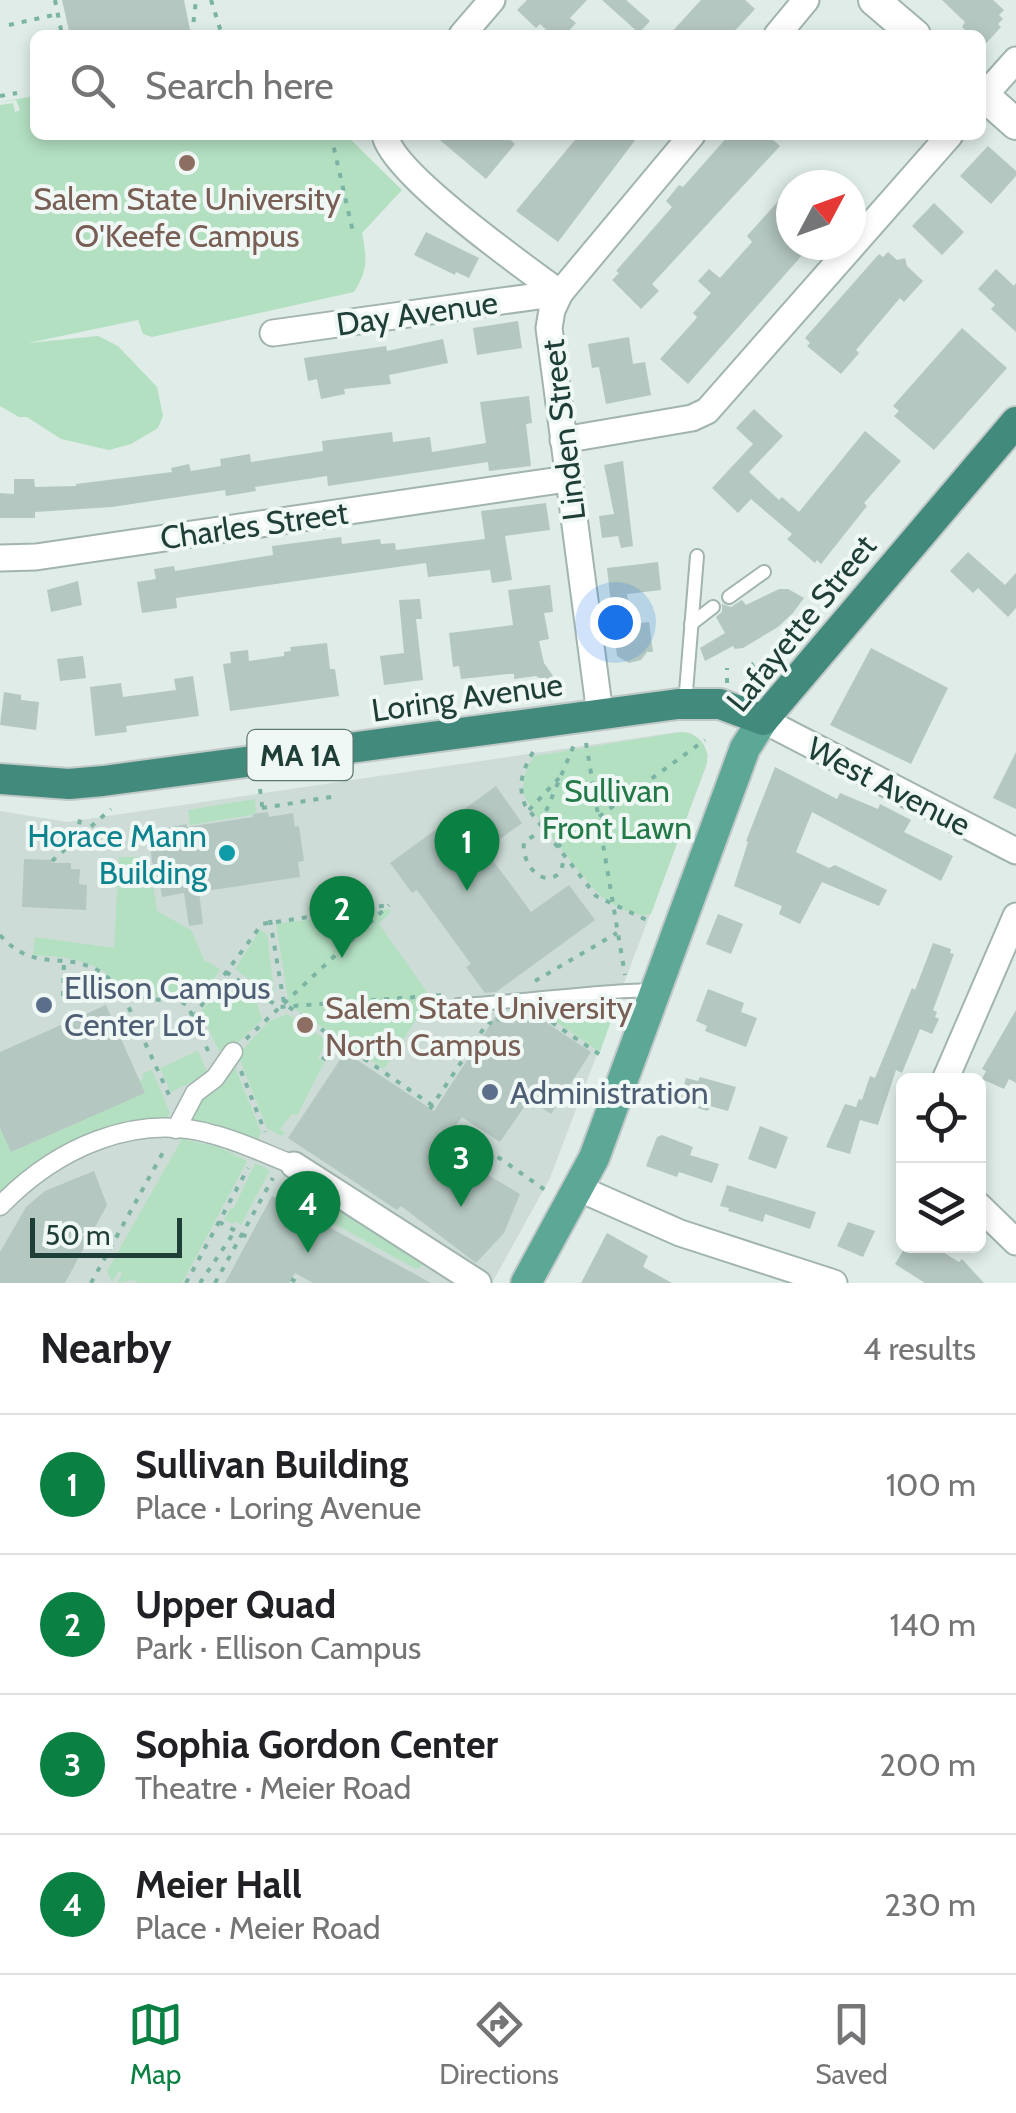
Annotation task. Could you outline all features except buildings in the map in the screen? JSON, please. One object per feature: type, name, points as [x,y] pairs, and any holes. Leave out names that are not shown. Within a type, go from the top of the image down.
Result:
[{"type":"highway","name":"Lafayette Street","points":[[763,720],[1016,422]]},
{"type":"highway","name":"Loring Avenue","points":[[0,779],[70,784],[103,781],[685,704],[720,704],[763,720]]},
{"type":"main road","name":"Lafayette Street","points":[[526,1283],[563,1190],[594,1158],[641,989],[745,748],[763,720]]},
{"type":"street","points":[[466,30],[492,0]]},
{"type":"street","points":[[781,30],[806,0]]},
{"type":"street","points":[[874,0],[909,30]]},
{"type":"street","points":[[986,92],[1016,60]]},
{"type":"street","points":[[986,99],[1016,124]]},
{"type":"street","points":[[387,140],[397,160],[499,248],[560,293]]},
{"type":"street","name":"Linden Street","points":[[600,714],[549,328],[560,293],[688,140]]},
{"type":"street","points":[[563,440],[692,418],[707,410],[946,140]]},
{"type":"street","name":"Day Avenue","points":[[273,332],[560,293]]},
{"type":"street","name":"Charles Street","points":[[0,558],[36,557],[567,479]]},
{"type":"street","name":"West Avenue","points":[[763,720],[1016,851]]},
{"type":"street","points":[[948,1073],[1016,916]]},
{"type":"street","points":[[178,1125],[195,1093],[218,1074],[233,1052]]},
{"type":"street","points":[[0,1206],[40,1171],[74,1149],[133,1130],[178,1125],[215,1134],[284,1161],[478,1283]]},
{"type":"street","points":[[563,1190],[834,1283]]},
{"type":"street","points":[[986,1212],[1016,1242]]},
{"type":"lane","points":[[685,704],[697,556]]},
{"type":"lane","points":[[729,596],[764,572]]},
{"type":"lane","points":[[691,624],[714,608]]},
{"type":"lane","points":[[458,1005],[641,989]]},
{"type":"path","points":[[55,0],[61,30]]},
{"type":"path","points":[[193,30],[196,0]]},
{"type":"path","points":[[211,0],[220,30]]},
{"type":"path","points":[[8,25],[58,14]]},
{"type":"path","points":[[0,96],[17,93]]},
{"type":"path","points":[[332,140],[353,232]]},
{"type":"path","points":[[751,663],[758,674]]},
{"type":"path","points":[[727,668],[727,683]]},
{"type":"path","points":[[557,848],[705,740]]},
{"type":"path","points":[[586,743],[617,933],[641,989]]},
{"type":"path","points":[[540,825],[574,745]]},
{"type":"path","points":[[534,752],[520,786],[529,810],[596,896],[650,922]]},
{"type":"path","points":[[529,810],[559,778]]},
{"type":"path","points":[[260,789],[263,810],[338,796]]},
{"type":"path","points":[[52,861],[111,809]]},
{"type":"path","points":[[76,840],[82,812]]},
{"type":"path","points":[[546,833],[524,842],[524,856],[534,871],[540,877],[557,876],[562,872],[564,856]]},
{"type":"path","points":[[193,1018],[256,930],[270,920],[388,905],[286,1005]]},
{"type":"path","points":[[270,920],[286,1005],[433,1107],[488,1022],[495,1025],[531,983],[617,933]]},
{"type":"path","points":[[0,935],[30,959],[64,962],[101,973],[124,996],[178,1125],[90,1283]]},
{"type":"path","points":[[63,996],[64,962]]},
{"type":"path","points":[[226,972],[279,1008]]},
{"type":"path","points":[[91,993],[182,1002],[188,1006],[218,1074]]},
{"type":"path","points":[[215,1283],[284,1161],[233,1052],[286,1005],[428,997]]},
{"type":"path","points":[[515,1001],[602,1056]]},
{"type":"path","points":[[326,1060],[322,1056],[334,1038]]},
{"type":"path","points":[[455,1127],[563,1190]]},
{"type":"path","points":[[186,1283],[257,1151]]},
{"type":"path","points":[[219,1222],[249,1238]]},
{"type":"path","points":[[200,1283],[235,1231]]},
{"type":"path","points":[[292,1279],[298,1283]]},
{"type":"shaded area","name":"Salem State University North Campus","points":[[691,733],[703,743],[708,755],[706,767],[550,1178],[492,1283],[0,1283],[0,811],[67,822]]},
{"type":"green space","name":"Salem State University O'Keefe Campus","points":[[30,97],[30,140],[351,140],[402,190],[362,233],[365,264],[354,292],[152,337],[143,334],[138,320],[28,343],[98,336],[118,346],[157,387],[163,416],[158,428],[131,444],[109,450],[61,439],[27,417],[19,417],[0,406],[0,105],[13,103],[15,112],[20,110],[16,100],[0,102]]},
{"type":"green space","name":"Sullivan Front Lawn","points":[[682,732],[701,741],[707,762],[651,914],[631,913],[600,895],[559,846],[524,794],[525,774],[534,756]]},
{"type":"green space","points":[[255,799],[256,812],[251,815],[190,825],[188,810]]},
{"type":"green space","points":[[119,857],[149,857],[157,911],[191,930],[204,960],[220,969],[200,1003],[196,999],[126,993],[106,973],[84,962],[33,955],[35,937],[114,948]]},
{"type":"green space","points":[[390,909],[379,924],[427,992],[428,1001],[384,1069],[289,1005],[276,924]]},
{"type":"green space","points":[[260,930],[267,934],[274,991],[270,995],[235,969]]},
{"type":"green space","points":[[228,979],[256,1001],[262,1020],[232,1048],[219,1051],[201,1012]]},
{"type":"green space","points":[[619,998],[600,1052],[529,1003]]},
{"type":"green space","points":[[287,1014],[328,1041],[318,1057],[324,1063],[298,1114],[291,1115],[280,1129],[285,1133],[282,1136],[267,1128],[238,1055],[268,1022]]},
{"type":"green space","points":[[198,1051],[208,1074],[171,1092],[160,1068]]},
{"type":"green space","points":[[234,1064],[261,1132],[257,1142],[191,1119],[205,1092]]},
{"type":"green space","points":[[152,1070],[170,1113],[166,1119],[119,1124],[76,1139],[36,1162],[0,1192],[0,1128],[11,1152],[144,1093],[142,1074]]},
{"type":"green space","points":[[182,1139],[219,1147],[247,1161],[182,1283],[117,1283],[122,1274],[119,1271],[112,1282],[107,1271]]},
{"type":"green space","points":[[255,1163],[270,1170],[241,1225],[235,1221],[232,1224],[224,1219],[234,1208]]},
{"type":"green space","points":[[303,1193],[330,1207],[336,1202],[444,1276],[424,1265],[416,1269],[297,1203]]},
{"type":"place","name":"Salem State University O'Keefe Campus","points":[[187,163]]},
{"type":"place","name":"Horace Mann Building","points":[[227,853]]},
{"type":"place","name":"Sullivan Building","points":[[467,891]]},
{"type":"place","name":"Upper Quad","points":[[342,958]]},
{"type":"place","name":"Ellison Campus Center Lot","points":[[44,1005]]},
{"type":"place","name":"Salem State University North Campus","points":[[305,1025]]},
{"type":"place","name":"Administration","points":[[490,1092]]},
{"type":"place","name":"Sophia Gordon Center","points":[[461,1207]]},
{"type":"place","name":"Meier Hall","points":[[308,1253]]}]
